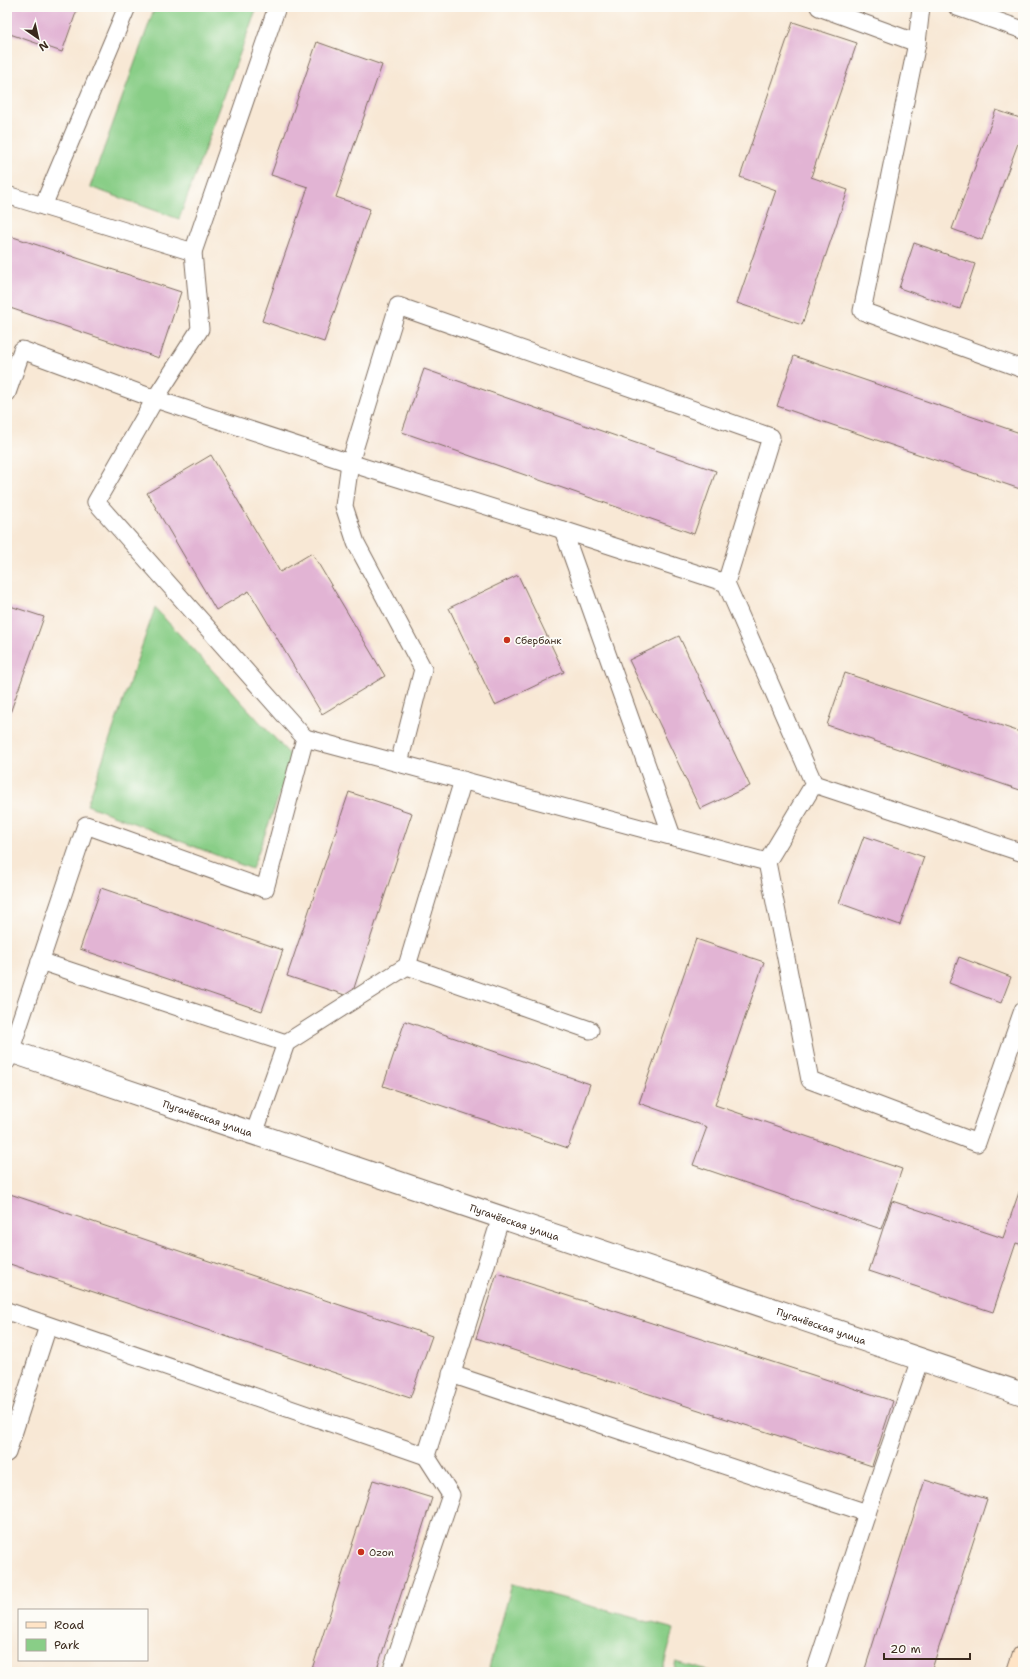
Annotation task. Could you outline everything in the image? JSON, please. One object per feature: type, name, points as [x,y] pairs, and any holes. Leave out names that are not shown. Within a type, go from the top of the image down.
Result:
[{"type":"street","name":"Пугачёвская улица","points":[[8,1054],[254,1134],[1023,1394]]},
{"type":"street","points":[[1018,1672],[1023,1657]]},
{"type":"lane","points":[[43,206],[127,7]]},
{"type":"lane","points":[[277,7],[193,252],[200,329],[154,399],[96,502],[306,738],[767,862]]},
{"type":"lane","points":[[819,7],[917,43]]},
{"type":"lane","points":[[921,7],[917,43],[862,311],[1023,370]]},
{"type":"lane","points":[[957,7],[1023,30]]},
{"type":"lane","points":[[7,195],[193,252]]},
{"type":"lane","points":[[400,763],[423,669],[356,543],[344,506],[350,463],[398,306],[771,437],[726,583],[814,784],[1023,853]]},
{"type":"lane","points":[[7,393],[22,350],[154,399],[726,583]]},
{"type":"lane","points":[[563,530],[672,836]]},
{"type":"lane","points":[[8,1054],[86,825],[265,889],[306,738]]},
{"type":"lane","points":[[254,1134],[286,1043],[407,966],[463,780]]},
{"type":"lane","points":[[814,784],[767,862],[810,1080],[976,1143],[1023,1010]]},
{"type":"lane","points":[[40,961],[286,1043]]},
{"type":"lane","points":[[407,966],[590,1030]]},
{"type":"lane","points":[[426,1456],[501,1217]]},
{"type":"lane","points":[[7,1311],[426,1456],[451,1495],[391,1672]]},
{"type":"lane","points":[[7,1454],[48,1326]]},
{"type":"lane","points":[[815,1672],[867,1513],[920,1359]]},
{"type":"lane","points":[[451,1374],[867,1513]]},
{"type":"green space","points":[[155,7],[257,7],[179,219],[90,187]]},
{"type":"green space","points":[[155,608],[293,758],[252,869],[87,805]]},
{"type":"green space","points":[[512,1584],[674,1629],[662,1672],[505,1672],[489,1668]]},
{"type":"green space","points":[[676,1662],[712,1672],[673,1672]]},
{"type":"building","points":[[10,7],[78,7],[62,52],[7,33],[7,16]]},
{"type":"building","points":[[793,22],[857,43],[811,177],[848,190],[802,325],[737,303],[776,190],[740,177]]},
{"type":"building","points":[[317,42],[382,65],[336,197],[370,209],[324,342],[262,321],[308,187],[271,175]]},
{"type":"building","points":[[996,110],[1023,119],[1023,130],[982,240],[952,229]]},
{"type":"building","points":[[7,235],[181,292],[159,358],[7,307]]},
{"type":"building","points":[[914,243],[975,264],[960,309],[899,288]]},
{"type":"building","points":[[794,356],[1023,434],[1023,490],[777,406]]},
{"type":"building","points":[[424,369],[716,471],[694,534],[402,432]]},
{"type":"building","points":[[211,455],[280,572],[312,553],[385,676],[322,714],[249,591],[216,610],[147,493]]},
{"type":"building","name":"Сбербанк","points":[[518,575],[564,672],[495,705],[449,608]]},
{"type":"building","points":[[7,605],[44,617],[9,716],[7,715]]},
{"type":"building","points":[[679,636],[750,786],[700,809],[629,660]]},
{"type":"building","points":[[845,673],[1023,733],[1023,791],[827,725]]},
{"type":"building","points":[[349,792],[412,813],[351,997],[287,976]]},
{"type":"building","points":[[864,836],[924,857],[900,925],[839,903]]},
{"type":"building","points":[[101,888],[283,950],[262,1011],[80,949]]},
{"type":"building","points":[[696,939],[764,962],[715,1105],[902,1169],[881,1229],[693,1165],[707,1127],[639,1103]]},
{"type":"building","points":[[959,957],[1011,977],[1001,1003],[949,983]]},
{"type":"building","points":[[405,1021],[590,1084],[568,1148],[383,1086]]},
{"type":"building","points":[[1023,1181],[1023,1245],[1016,1243],[993,1312],[869,1271],[892,1201],[1003,1238]]},
{"type":"building","points":[[7,1193],[432,1336],[410,1398],[7,1263]]},
{"type":"building","points":[[497,1273],[893,1401],[872,1466],[476,1338]]},
{"type":"building","points":[[373,1480],[432,1498],[376,1672],[311,1672]]},
{"type":"building","points":[[925,1480],[987,1499],[931,1672],[864,1672]]},
{"type":"place","name":"Сбербанк","points":[[507,640]]},
{"type":"place","name":"Ozon","points":[[361,1552]]}]
